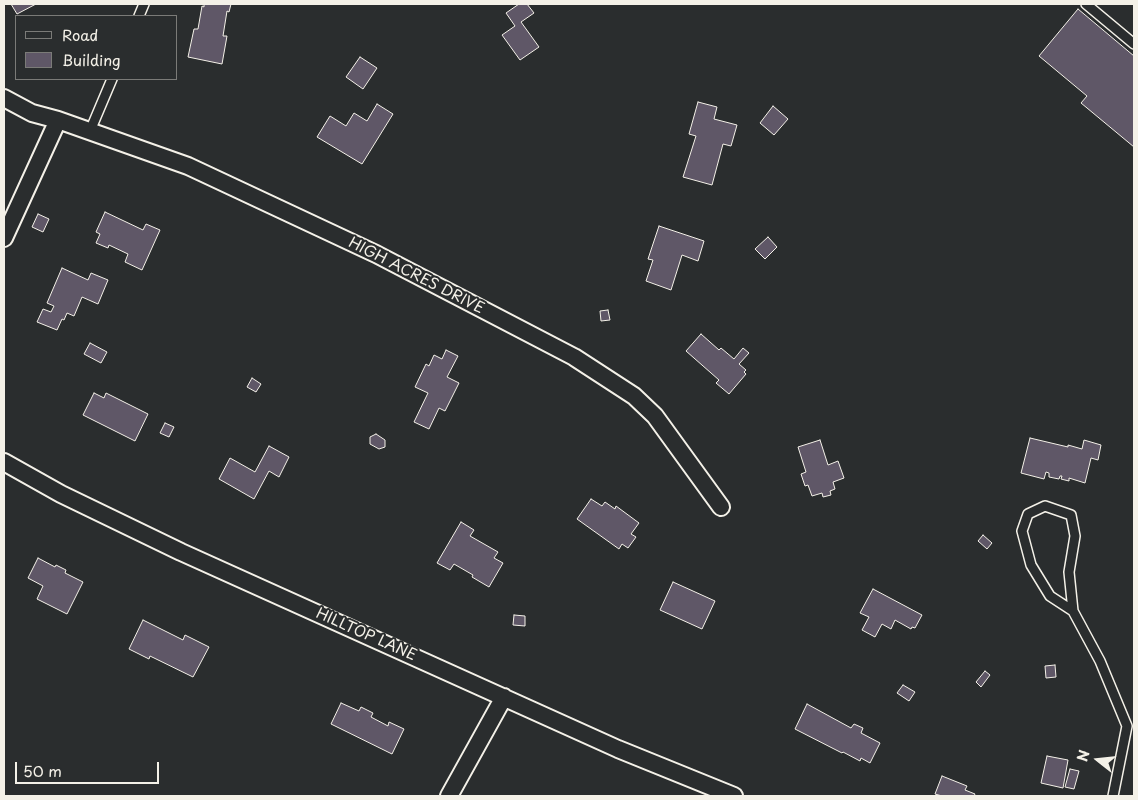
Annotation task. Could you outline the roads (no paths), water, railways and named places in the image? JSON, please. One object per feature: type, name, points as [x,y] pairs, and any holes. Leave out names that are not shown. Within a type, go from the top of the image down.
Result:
[{"type":"street","name":"HIGH ACRES DRIVE","points":[[4,98],[32,114],[58,120],[195,169],[376,254],[574,357],[634,396],[655,416],[721,507]]},
{"type":"street","points":[[4,238],[58,120]]},
{"type":"street","name":"HILLTOP LANE","points":[[4,462],[61,494],[181,552],[618,750],[734,796]]},
{"type":"street","points":[[449,796],[504,698]]},
{"type":"lane","points":[[1086,4],[1134,44]]},
{"type":"lane","points":[[90,131],[112,80]]},
{"type":"lane","points":[[1073,611],[1050,596],[1031,564],[1022,531],[1028,514],[1045,506],[1071,515],[1075,536],[1069,572],[1073,611],[1100,661],[1128,726],[1113,796]]}]
